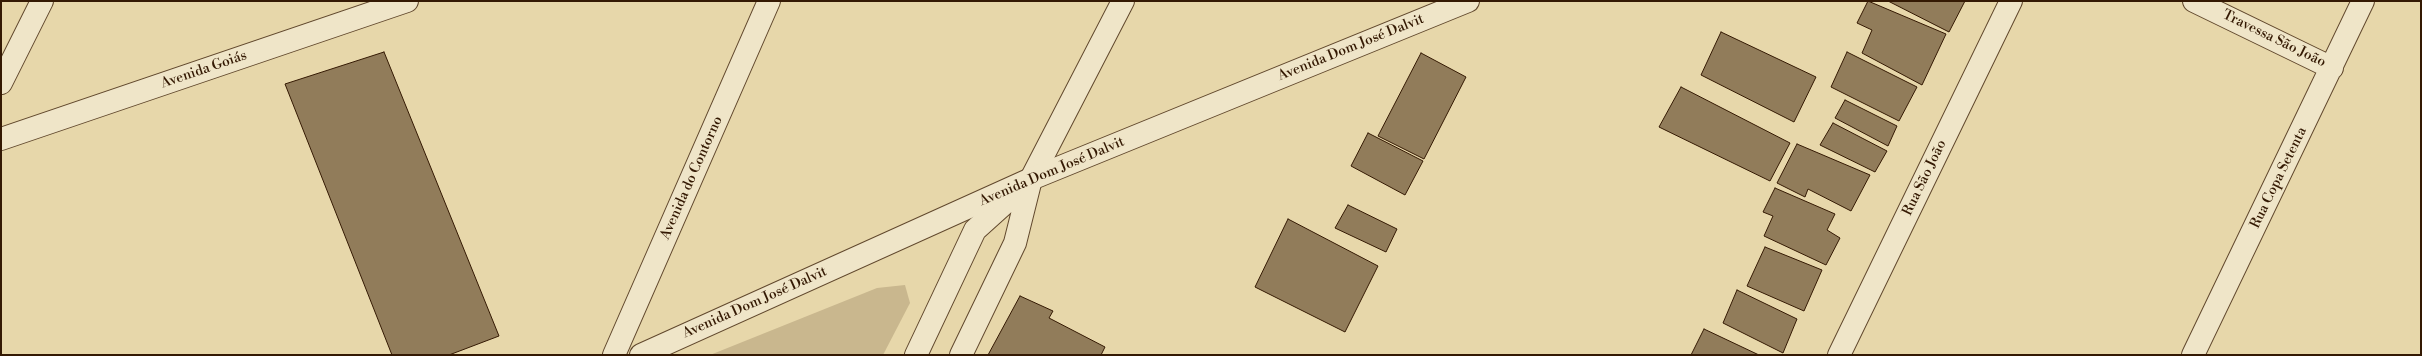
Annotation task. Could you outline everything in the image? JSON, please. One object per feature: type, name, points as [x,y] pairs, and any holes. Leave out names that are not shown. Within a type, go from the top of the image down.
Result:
[{"type":"street","points":[[1,83],[42,1]]},
{"type":"street","name":"Avenida do Contorno","points":[[614,355],[769,1]]},
{"type":"street","points":[[961,355],[1014,243],[1031,179],[1123,1]]},
{"type":"street","name":"Avenida Dom José Dalvit","points":[[641,355],[1031,179],[1468,1]]},
{"type":"street","name":"Rua São João","points":[[1839,355],[2011,1]]},
{"type":"street","name":"Travessa São João","points":[[2194,1],[2332,68]]},
{"type":"street","name":"Rua Copa Setenta","points":[[2193,355],[2363,1]]},
{"type":"street","name":"Avenida Goiás","points":[[1,139],[403,2]]},
{"type":"street","points":[[916,355],[975,230],[1031,179]]},
{"type":"shaded area","points":[[905,285],[910,303],[883,355],[710,355],[877,288]]},
{"type":"building","points":[[1868,1],[1946,34],[1922,85],[1862,53],[1872,30],[1857,23]]},
{"type":"building","points":[[1888,1],[1965,1],[1949,32]]},
{"type":"building","points":[[1721,32],[1816,77],[1794,122],[1701,75]]},
{"type":"building","points":[[384,52],[499,336],[449,355],[392,355],[285,84]]},
{"type":"building","points":[[1847,52],[1917,87],[1899,121],[1831,87]]},
{"type":"building","points":[[1421,53],[1466,77],[1424,159],[1378,136]]},
{"type":"building","points":[[1681,87],[1790,143],[1770,181],[1659,127]]},
{"type":"building","points":[[1845,100],[1897,126],[1888,146],[1835,118]]},
{"type":"building","points":[[1833,123],[1887,151],[1875,172],[1820,145]]},
{"type":"building","points":[[1368,133],[1423,161],[1405,195],[1351,166]]},
{"type":"building","points":[[1797,144],[1870,175],[1851,211],[1808,189],[1805,197],[1777,183]]},
{"type":"building","points":[[1775,188],[1835,214],[1827,230],[1840,238],[1826,265],[1764,236],[1773,216],[1763,212]]},
{"type":"building","points":[[1348,205],[1397,229],[1386,252],[1335,228]]},
{"type":"building","points":[[1288,219],[1378,266],[1345,332],[1255,287]]},
{"type":"building","points":[[1765,247],[1822,270],[1804,311],[1747,286]]},
{"type":"building","points":[[1737,290],[1797,319],[1783,353],[1723,323]]},
{"type":"building","points":[[1020,296],[1053,311],[1049,318],[1105,347],[1101,355],[988,355]]},
{"type":"building","points":[[1704,329],[1759,355],[1691,355]]}]
